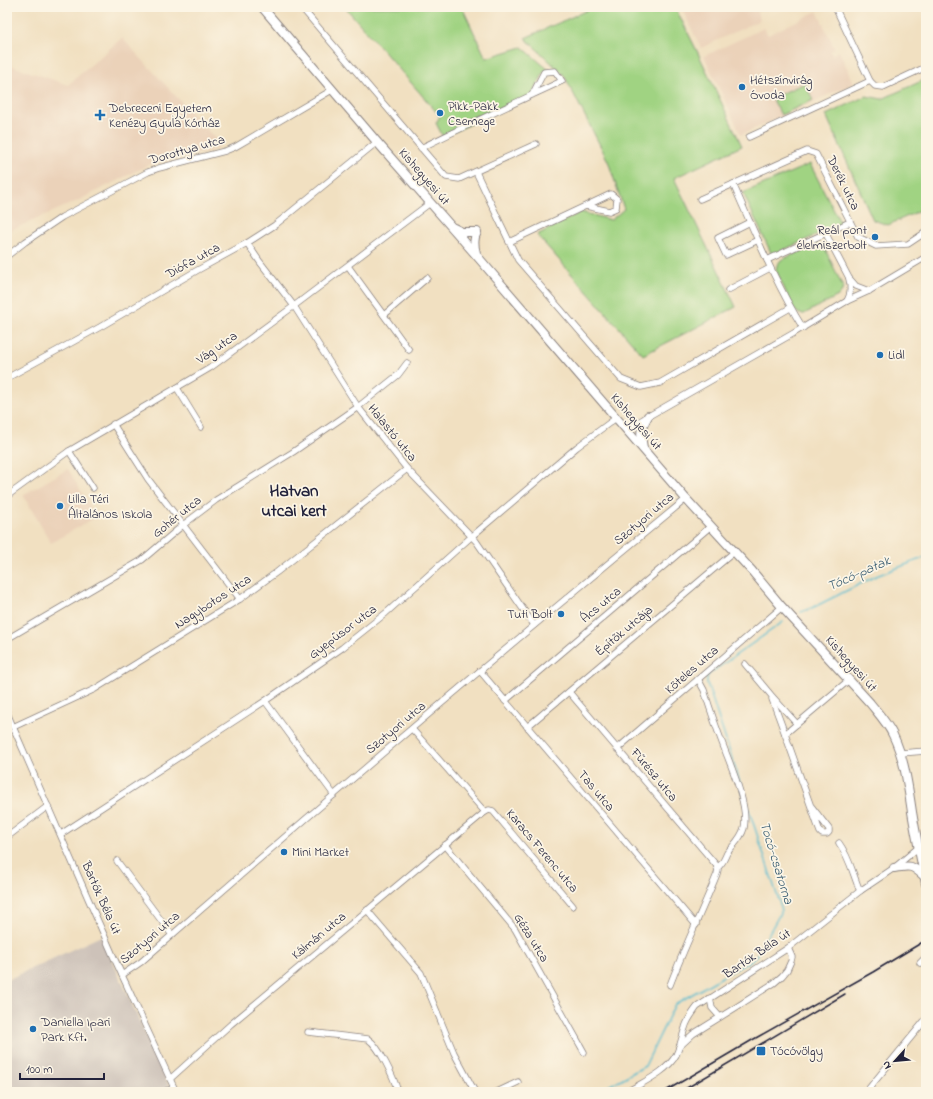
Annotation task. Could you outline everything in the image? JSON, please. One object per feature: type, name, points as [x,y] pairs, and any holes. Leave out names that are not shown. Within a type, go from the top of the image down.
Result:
[{"type":"street","name":"Kishegyesi út","points":[[262,7],[376,142],[452,227],[686,499],[782,607],[850,680],[883,719],[893,734],[905,768],[918,848],[925,880]]},
{"type":"street","name":"Kishegyesi út","points":[[301,7],[446,177],[459,179],[536,144]]},
{"type":"street","points":[[835,7],[870,81],[875,86],[883,87],[926,67]]},
{"type":"street","name":"Kishegyesi út","points":[[421,148],[562,81],[555,71],[544,72],[532,95]]},
{"type":"street","points":[[749,137],[870,81]]},
{"type":"street","name":"Dorottya utca","points":[[7,256],[62,217],[148,172],[235,147],[332,90]]},
{"type":"street","name":"Diófa utca","points":[[7,378],[100,327],[196,271],[247,244],[275,225],[376,142]]},
{"type":"street","name":"Derék utca","points":[[700,199],[807,151],[816,154],[858,237],[876,246],[908,244],[926,232]]},
{"type":"street","name":"Kishegyesi út","points":[[476,172],[518,260],[621,379],[641,387],[660,383],[790,308]]},
{"type":"street","points":[[733,184],[770,268],[802,328]]},
{"type":"street","points":[[509,242],[611,194],[617,199],[616,208],[609,211],[586,206]]},
{"type":"street","name":"Vág utca","points":[[7,496],[69,451],[210,368],[430,203]]},
{"type":"street","points":[[750,222],[718,238],[726,255],[758,240]]},
{"type":"street","points":[[767,260],[850,222]]},
{"type":"street","points":[[452,227],[462,232],[477,232],[474,246],[477,256]]},
{"type":"street","points":[[826,234],[849,278],[856,286],[870,291]]},
{"type":"street","name":"Halastó utca","points":[[247,244],[294,306],[358,407],[407,469],[476,541],[534,625]]},
{"type":"street","points":[[626,429],[847,301],[870,291],[926,257]]},
{"type":"street","points":[[348,266],[409,350]]},
{"type":"street","points":[[728,290],[770,268]]},
{"type":"street","points":[[384,315],[427,278]]},
{"type":"street","points":[[847,301],[850,296],[849,278]]},
{"type":"street","name":"Gohér utca","points":[[7,639],[142,560],[183,525],[216,500],[293,452],[358,407],[398,375],[407,363]]},
{"type":"street","points":[[177,388],[201,427]]},
{"type":"street","points":[[643,449],[641,431],[642,425],[648,416]]},
{"type":"street","name":"Gyepűsor utca","points":[[61,834],[342,648],[386,613],[471,537],[577,447],[616,418]]},
{"type":"street","points":[[113,424],[148,479],[240,599]]},
{"type":"street","points":[[69,451],[93,488]]},
{"type":"street","name":"Nagybotos utca","points":[[13,727],[95,689],[240,599],[277,572],[407,469]]},
{"type":"street","name":"Szotyori utca","points":[[122,975],[141,962],[241,874],[534,625],[686,499]]},
{"type":"street","name":"Ács utca","points":[[505,701],[711,526]]},
{"type":"street","name":"Építők utcája","points":[[527,727],[734,552]]},
{"type":"street","name":"Köteles utca","points":[[617,749],[782,607]]},
{"type":"street","points":[[745,664],[797,724]]},
{"type":"street","name":"Tas utca","points":[[480,671],[696,925]]},
{"type":"street","points":[[670,985],[717,871],[727,854],[739,841],[745,821],[745,813],[738,788],[704,690],[698,679]]},
{"type":"street","points":[[785,734],[850,680]]},
{"type":"street","name":"Fűrész utca","points":[[570,692],[712,860],[717,871]]},
{"type":"street","points":[[771,695],[820,832],[822,834],[827,834],[829,829],[811,806]]},
{"type":"street","points":[[264,701],[334,795]]},
{"type":"street","points":[[778,716],[786,712]]},
{"type":"street","name":"Bartók Béla út","points":[[7,713],[122,975],[175,1090]]},
{"type":"street","name":"Karacs Ferenc utca","points":[[412,729],[485,812],[489,810],[493,811],[573,906]]},
{"type":"street","points":[[901,754],[926,751]]},
{"type":"street","points":[[7,837],[48,806]]},
{"type":"street","name":"Kálmán utca","points":[[170,1078],[231,1024],[485,812]]},
{"type":"street","points":[[839,844],[850,862],[860,891]]},
{"type":"street","name":"Géza utca","points":[[445,845],[515,929],[584,1052]]},
{"type":"street","name":"Bartók Béla út","points":[[627,1092],[663,1070],[671,1063],[677,1054],[685,1026],[697,1007],[788,948],[860,891],[894,868],[918,848]]},
{"type":"street","points":[[117,861],[172,935]]},
{"type":"street","points":[[894,868],[907,865],[914,868],[925,880]]},
{"type":"street","points":[[367,910],[420,973],[448,1039],[475,1092]]},
{"type":"street","points":[[679,1047],[693,1034],[774,983],[782,976],[787,970],[792,957],[788,948]]},
{"type":"street","points":[[920,963],[926,957]]},
{"type":"street","points":[[710,998],[712,1008],[720,1017]]},
{"type":"street","points":[[866,1092],[926,1019]]},
{"type":"street","points":[[308,1032],[368,1039],[373,1042],[393,1078],[398,1092]]},
{"type":"street","points":[[497,1092],[518,1082]]},
{"type":"street","points":[[164,1092],[175,1090]]},
{"type":"shaded area","points":[[681,7],[768,7],[757,12],[760,20],[701,48]]},
{"type":"shaded area","points":[[817,11],[835,49],[830,51],[832,55],[839,51],[854,83],[741,135],[704,56],[764,28],[768,35]]},
{"type":"shaded area","name":"Debreceni Egyetem Kenézy Gyula Kórház","points":[[122,38],[221,145],[214,150],[148,165],[75,202],[7,232],[7,64],[68,85]]},
{"type":"shaded area","name":"Lilla Téri Általános Iskola","points":[[68,469],[96,517],[51,543],[23,495]]},
{"type":"shaded area","points":[[101,936],[170,1088],[160,1092],[7,1092],[7,980]]},
{"type":"green space","points":[[345,7],[462,7],[486,58],[522,47],[550,71],[544,72],[532,95],[443,137],[436,123],[440,116]]},
{"type":"green space","points":[[594,7],[675,7],[742,146],[674,178],[736,307],[643,355],[537,235],[581,212],[611,220],[624,209],[608,161],[564,75],[525,38]]},
{"type":"green space","points":[[926,79],[926,203],[919,211],[888,225],[873,220],[826,115],[866,96],[882,99]]},
{"type":"green space","points":[[805,83],[813,100],[781,115],[772,98]]},
{"type":"green space","points":[[810,164],[841,224],[772,255],[743,193]]},
{"type":"green space","points":[[817,244],[825,249],[843,287],[838,296],[804,314],[800,314],[794,310],[776,270],[777,265],[781,260]]},
{"type":"waterway","name":"Tócó-patak","points":[[801,612],[876,576],[926,557]]},
{"type":"waterway","name":"Tocó-csatorna","points":[[598,1092],[645,1066],[675,1004],[755,958],[782,910],[707,683],[707,677],[709,674],[783,622]]},
{"type":"railway","points":[[664,1092],[926,940]]},
{"type":"railway","points":[[680,1092],[845,994]]},
{"type":"place","name":"Hétszínvirág Óvoda","points":[[742,87]]},
{"type":"place","name":"Pikk-Pakk Csemege","points":[[440,113]]},
{"type":"place","name":"Debreceni Egyetem Kenézy Gyula Kórház","points":[[100,115]]},
{"type":"place","name":"Reál pont élelmiszerbolt","points":[[875,237]]},
{"type":"place","name":"Lidl","points":[[880,355]]},
{"type":"place","name":"Lilla Téri Általános Iskola","points":[[60,506]]},
{"type":"place","name":"Tuti Bolt","points":[[561,614]]},
{"type":"place","name":"Mini Market","points":[[284,852]]},
{"type":"place","name":"Daniella Ipari Park Kft.","points":[[33,1029]]},
{"type":"place","name":"Tócóvölgy","points":[[761,1051]]},
{"type":"district","name":"Hatvan utcai kert","points":[[294,501]]}]
